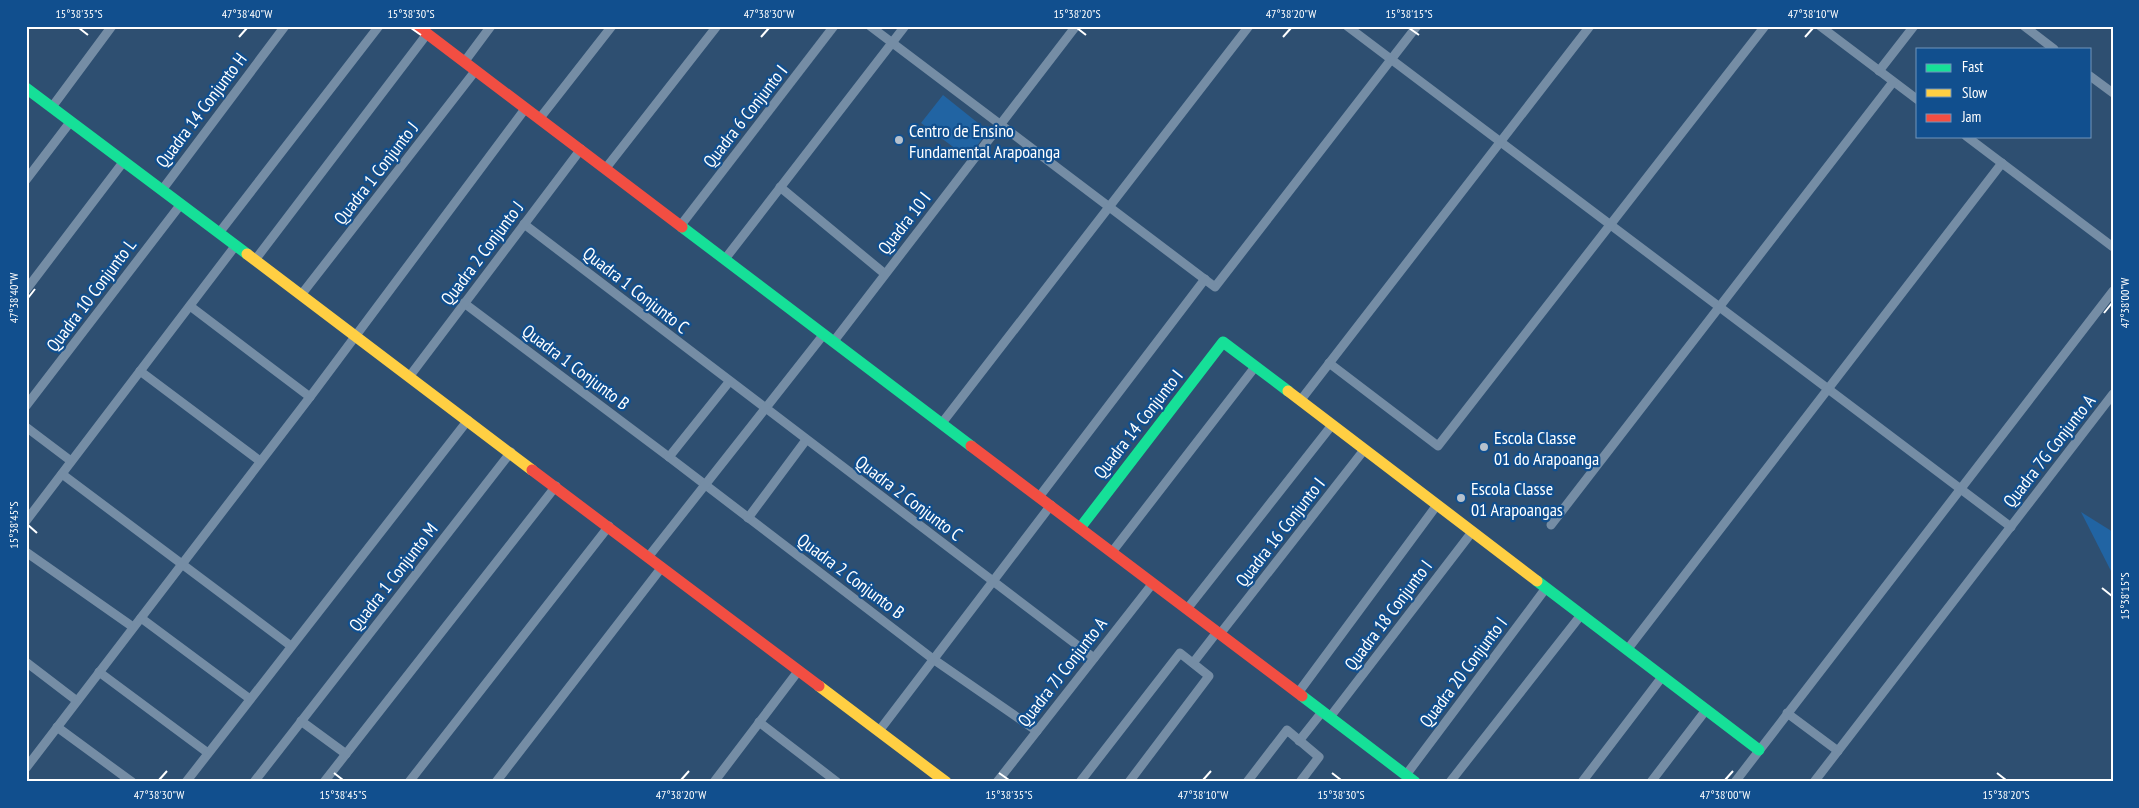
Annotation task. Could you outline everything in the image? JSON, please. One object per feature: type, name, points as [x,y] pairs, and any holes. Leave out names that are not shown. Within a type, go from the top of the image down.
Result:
[{"type":"street","points":[[52,107],[112,26]]},
{"type":"street","name":"Quadra 14 Conjunto H","points":[[162,190],[285,26]]},
{"type":"street","points":[[219,233],[379,26]]},
{"type":"street","points":[[417,26],[1411,778]]},
{"type":"street","points":[[465,61],[491,26]]},
{"type":"street","points":[[540,118],[612,26]]},
{"type":"street","points":[[606,168],[717,26]]},
{"type":"street","name":"Quadra 6 Conjunto I","points":[[681,225],[834,26]]},
{"type":"street","points":[[870,26],[1215,286],[1417,26]]},
{"type":"street","points":[[726,259],[905,26]]},
{"type":"street","name":"Quadra 10 I","points":[[834,341],[1076,26]]},
{"type":"street","points":[[942,423],[1249,26]]},
{"type":"street","points":[[1347,26],[2011,527]]},
{"type":"street","points":[[1300,401],[1590,26]]},
{"type":"street","points":[[1329,364],[1438,446],[1765,26]]},
{"type":"street","points":[[1820,26],[1916,99]]},
{"type":"street","points":[[1879,71],[1914,26]]},
{"type":"street","points":[[2024,26],[2053,48]]},
{"type":"street","points":[[255,260],[427,34]]},
{"type":"street","name":"Quadra 1 Conjunto J","points":[[301,295],[476,70]]},
{"type":"street","points":[[2092,77],[2113,93]]},
{"type":"street","points":[[1551,525],[1893,82]]},
{"type":"street","points":[[26,88],[649,556],[946,782]]},
{"type":"street","points":[[26,768],[310,397],[525,109]]},
{"type":"street","points":[[26,180],[71,121]]},
{"type":"street","points":[[1969,138],[2113,246]]},
{"type":"street","name":"Quadra 2 Conjunto J","points":[[409,377],[581,149]]},
{"type":"street","points":[[26,290],[124,161]]},
{"type":"street","points":[[1627,650],[2002,163]]},
{"type":"street","points":[[780,188],[886,274]]},
{"type":"street","name":"Quadra 10 Conjunto L","points":[[26,406],[181,204]]},
{"type":"street","name":"Quadra 1 Conjunto C","points":[[524,224],[765,409]]},
{"type":"street","points":[[26,520],[236,245]]},
{"type":"street","points":[[1039,496],[1205,279]]},
{"type":"street","points":[[1735,782],[2113,291]]},
{"type":"street","name":"Quadra 1 Conjunto B","points":[[464,303],[705,484]]},
{"type":"street","points":[[190,306],[310,397]]},
{"type":"street","points":[[649,556],[824,334]]},
{"type":"street","name":"Quadra 14 Conjunto I","points":[[1080,528],[1223,342],[1255,367]]},
{"type":"street","points":[[1112,552],[1255,367],[1759,750]]},
{"type":"street","points":[[140,372],[260,462]]},
{"type":"street","points":[[669,457],[729,382]]},
{"type":"street","name":"Quadra 7G Conjunto A","points":[[1814,782],[2113,394]]},
{"type":"street","name":"Quadra 2 Conjunto C","points":[[765,409],[1094,658]]},
{"type":"street","points":[[186,782],[468,420]]},
{"type":"street","name":"Quadra 16 Conjunto I","points":[[1187,609],[1332,425]]},
{"type":"street","points":[[26,427],[71,461]]},
{"type":"street","points":[[748,518],[806,440]]},
{"type":"street","name":"Quadra 16 Conjunto I","points":[[1193,663],[1364,450]]},
{"type":"street","name":"Quadra 1 Conjunto M","points":[[254,782],[511,452]]},
{"type":"street","points":[[62,474],[291,646]]},
{"type":"street","name":"Quadra 2 Conjunto B","points":[[705,484],[933,659],[1037,731]]},
{"type":"street","points":[[324,782],[556,486]]},
{"type":"street","name":"Quadra 18 Conjunto I","points":[[1298,693],[1437,505]]},
{"type":"street","points":[[878,731],[1051,506]]},
{"type":"street","points":[[409,782],[609,526]]},
{"type":"street","name":"Quadra 18 Conjunto I","points":[[1298,741],[1326,715],[1472,532]]},
{"type":"street","points":[[26,552],[133,627]]},
{"type":"street","points":[[496,782],[662,567]]},
{"type":"street","name":"Quadra 7J Conjunto A","points":[[997,782],[1153,583]]},
{"type":"street","name":"Quadra 20 Conjunto I","points":[[1411,778],[1546,588]]},
{"type":"street","points":[[1450,782],[1581,615]]},
{"type":"street","points":[[141,618],[250,699]]},
{"type":"street","points":[[1080,782],[1180,653],[1209,676],[1129,782]]},
{"type":"street","points":[[26,662],[77,702]]},
{"type":"street","points":[[719,780],[759,722],[799,670]]},
{"type":"street","points":[[99,672],[208,753]]},
{"type":"street","points":[[1582,782],[1662,677]]},
{"type":"street","points":[[1651,782],[1706,710]]},
{"type":"street","points":[[1787,713],[1838,751]]},
{"type":"street","points":[[302,721],[346,754]]},
{"type":"street","points":[[759,722],[837,782]]},
{"type":"street","points":[[58,727],[132,782]]},
{"type":"street","points":[[1247,782],[1287,730],[1318,757],[1300,782]]},
{"type":"shaded area","points":[[943,95],[988,131],[968,158],[921,123]]},
{"type":"shaded area","points":[[2081,512],[2113,532],[2113,574],[2112,573]]},
{"type":"traffic: fast","points":[[26,88],[247,254]]},
{"type":"traffic: fast","points":[[682,227],[971,446]]},
{"type":"traffic: fast","points":[[1080,528],[1223,342],[1288,391]]},
{"type":"traffic: fast","points":[[1537,581],[1759,750]]},
{"type":"traffic: fast","points":[[1302,696],[1415,782]]},
{"type":"traffic: slow","points":[[247,254],[532,470]]},
{"type":"traffic: slow","points":[[1288,391],[1537,581]]},
{"type":"traffic: slow","points":[[819,686],[946,782]]},
{"type":"traffic: jam","points":[[417,26],[682,227]]},
{"type":"traffic: jam","points":[[971,446],[1302,696]]},
{"type":"traffic: jam","points":[[532,470],[819,686]]},
{"type":"place","name":"Centro de Ensino Fundamental Arapoanga","points":[[899,140]]},
{"type":"place","name":"Escola Classe 01 do Arapoanga","points":[[1484,447]]},
{"type":"place","name":"Escola Classe 01 Arapoangas","points":[[1461,498]]}]
